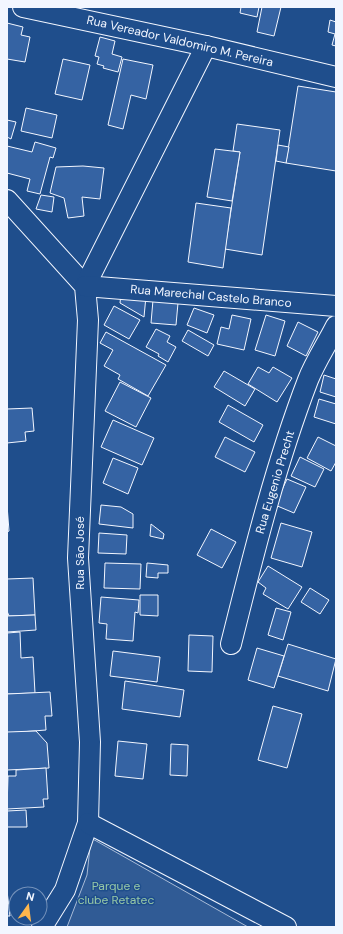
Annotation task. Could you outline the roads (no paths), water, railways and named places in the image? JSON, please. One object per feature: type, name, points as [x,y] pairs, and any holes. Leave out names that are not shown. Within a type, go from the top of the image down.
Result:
[{"type":"street","name":"Rua Vereador Valdomiro M. Pereira","points":[[23,7],[206,46],[336,77]]},
{"type":"street","points":[[7,200],[85,286],[206,46]]},
{"type":"street","name":"Rua Marechal Castelo Branco","points":[[85,286],[336,306]]},
{"type":"street","name":"Rua São José","points":[[42,927],[65,890],[88,823],[90,742],[78,558],[88,320],[85,286]]},
{"type":"street","name":"Rua Eugenio Precht","points":[[231,644],[253,556],[308,379],[336,326]]},
{"type":"street","points":[[88,823],[286,927]]},
{"type":"park label","name":"Parque e clube Retatec","points":[[116,893]]}]
